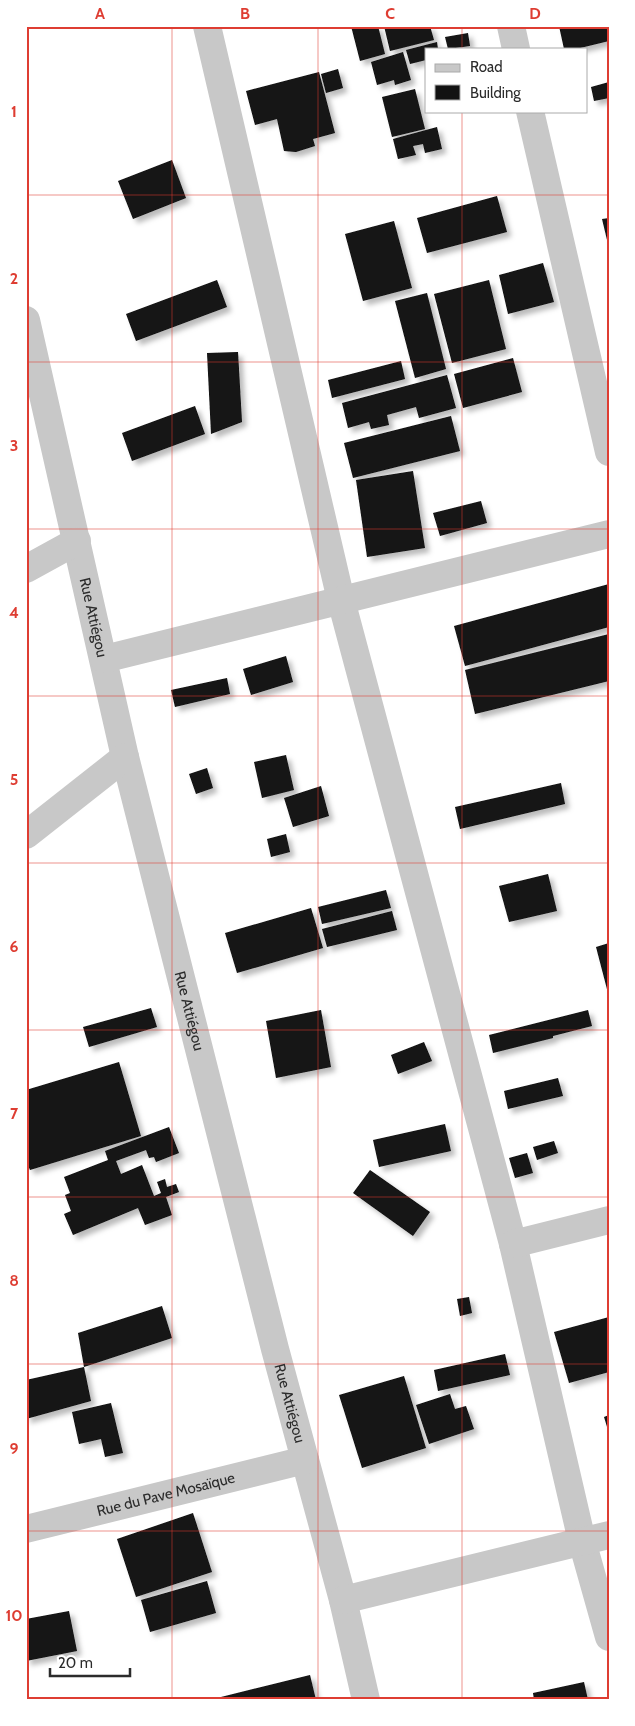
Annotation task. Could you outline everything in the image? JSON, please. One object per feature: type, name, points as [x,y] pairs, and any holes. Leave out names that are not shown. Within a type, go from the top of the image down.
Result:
[{"type":"street","points":[[207,26],[341,600],[513,1244],[582,1542],[609,1637]]},
{"type":"street","points":[[511,26],[516,48]]},
{"type":"street","points":[[530,112],[609,452]]},
{"type":"street","name":"Rue Attiégou","points":[[26,320],[125,756],[275,1349],[343,1600],[366,1700]]},
{"type":"street","points":[[104,659],[609,534]]},
{"type":"street","points":[[26,569],[77,541]]},
{"type":"street","points":[[26,835],[125,756]]},
{"type":"street","points":[[513,1244],[609,1220]]},
{"type":"street","name":"Rue du Pave Mosaïque","points":[[26,1529],[305,1460]]},
{"type":"street","points":[[343,1600],[609,1535]]},
{"type":"building","points":[[351,26],[378,26],[385,54],[360,61]]},
{"type":"building","points":[[384,26],[430,26],[434,40],[390,51]]},
{"type":"building","points":[[559,26],[609,26],[609,41],[580,48],[564,48]]},
{"type":"building","points":[[468,33],[470,46],[448,48],[445,37]]},
{"type":"building","points":[[437,42],[438,48],[425,48],[425,60],[410,64],[406,50]]},
{"type":"building","points":[[403,52],[411,80],[395,85],[394,80],[377,85],[371,62]]},
{"type":"building","points":[[338,69],[343,88],[326,93],[321,74]]},
{"type":"building","points":[[319,72],[335,133],[313,139],[315,146],[296,152],[284,151],[277,119],[255,125],[246,91]]},
{"type":"building","points":[[609,82],[609,98],[594,101],[591,87]]},
{"type":"building","points":[[415,89],[425,129],[392,137],[382,97]]},
{"type":"building","points":[[437,127],[442,149],[425,153],[423,144],[413,146],[416,155],[398,159],[393,139]]},
{"type":"building","points":[[172,160],[186,198],[133,219],[118,181]]},
{"type":"building","points":[[497,196],[507,232],[427,253],[417,218]]},
{"type":"building","points":[[609,218],[609,244],[608,244],[602,219]]},
{"type":"building","points":[[394,221],[412,288],[363,301],[345,234]]},
{"type":"building","points":[[543,263],[554,302],[508,314],[499,275]]},
{"type":"building","points":[[217,280],[227,307],[136,341],[126,314]]},
{"type":"building","points":[[489,280],[506,349],[452,363],[434,294]]},
{"type":"building","points":[[427,293],[446,369],[415,378],[395,301]]},
{"type":"building","points":[[238,352],[242,422],[211,434],[207,353]]},
{"type":"building","points":[[513,358],[522,392],[463,408],[454,374]]},
{"type":"building","points":[[401,361],[405,379],[332,398],[328,380]]},
{"type":"building","points":[[447,375],[456,408],[419,418],[416,407],[387,415],[389,425],[371,429],[369,422],[348,428],[342,403]]},
{"type":"building","points":[[195,406],[205,434],[132,461],[122,433]]},
{"type":"building","points":[[451,416],[460,451],[353,478],[344,443]]},
{"type":"building","points":[[413,471],[425,548],[367,557],[356,480]]},
{"type":"building","points":[[481,501],[487,523],[440,536],[433,513]]},
{"type":"building","points":[[609,584],[609,627],[465,666],[454,626]]},
{"type":"building","points":[[609,634],[609,681],[475,714],[465,670]]},
{"type":"building","points":[[286,656],[293,682],[251,695],[243,669]]},
{"type":"building","points":[[227,678],[230,694],[175,707],[171,690]]},
{"type":"building","points":[[286,755],[294,790],[262,798],[254,762]]},
{"type":"building","points":[[207,768],[213,788],[196,794],[189,774]]},
{"type":"building","points":[[561,783],[565,804],[460,829],[455,807]]},
{"type":"building","points":[[321,786],[329,816],[293,827],[284,798]]},
{"type":"building","points":[[286,834],[290,852],[271,857],[267,839]]},
{"type":"building","points":[[548,874],[557,911],[509,922],[499,886]]},
{"type":"building","points":[[386,890],[391,908],[322,924],[318,907]]},
{"type":"building","points":[[311,908],[323,948],[237,973],[225,933]]},
{"type":"building","points":[[392,911],[397,930],[327,947],[322,929]]},
{"type":"building","points":[[609,943],[609,993],[608,993],[596,947]]},
{"type":"building","points":[[151,1008],[157,1027],[89,1047],[83,1027]]},
{"type":"building","points":[[321,1010],[331,1067],[276,1078],[266,1021]]},
{"type":"building","points":[[588,1010],[592,1026],[493,1053],[489,1035]]},
{"type":"building","points":[[424,1042],[432,1061],[398,1074],[391,1055]]},
{"type":"building","points":[[119,1062],[141,1136],[30,1170],[26,1161],[26,1090]]},
{"type":"building","points":[[558,1078],[563,1096],[508,1109],[504,1091]]},
{"type":"building","points":[[445,1124],[451,1151],[379,1167],[373,1140]]},
{"type":"building","points":[[169,1127],[179,1153],[156,1162],[154,1157],[149,1158],[146,1150],[116,1161],[121,1174],[142,1165],[154,1196],[161,1193],[157,1182],[165,1179],[167,1187],[176,1184],[179,1192],[166,1197],[172,1215],[145,1225],[138,1208],[73,1235],[64,1214],[71,1211],[65,1195],[70,1193],[64,1177],[108,1160],[105,1151]]},
{"type":"building","points":[[554,1141],[558,1153],[537,1160],[533,1147]]},
{"type":"building","points":[[527,1153],[533,1173],[515,1178],[509,1158]]},
{"type":"building","points":[[370,1170],[430,1212],[413,1236],[353,1193]]},
{"type":"building","points":[[469,1297],[472,1313],[460,1316],[457,1299]]},
{"type":"building","points":[[162,1306],[172,1338],[84,1367],[78,1333]]},
{"type":"building","points":[[609,1317],[609,1372],[569,1383],[554,1332]]},
{"type":"building","points":[[505,1354],[510,1375],[438,1391],[434,1370]]},
{"type":"building","points":[[84,1367],[91,1401],[26,1419],[26,1380]]},
{"type":"building","points":[[404,1376],[426,1448],[362,1468],[339,1395]]},
{"type":"building","points":[[450,1394],[455,1409],[466,1406],[474,1429],[429,1444],[416,1405]]},
{"type":"building","points":[[111,1403],[123,1453],[105,1457],[101,1439],[79,1444],[72,1412]]},
{"type":"building","points":[[609,1415],[609,1430],[608,1430],[604,1417]]},
{"type":"building","points":[[193,1513],[212,1572],[136,1597],[117,1539]]},
{"type":"building","points":[[207,1581],[216,1613],[150,1632],[141,1600]]},
{"type":"building","points":[[69,1611],[77,1651],[26,1661],[26,1619]]},
{"type":"building","points":[[310,1675],[316,1700],[213,1700],[213,1699]]},
{"type":"building","points":[[584,1682],[588,1700],[534,1700],[533,1693]]}]
